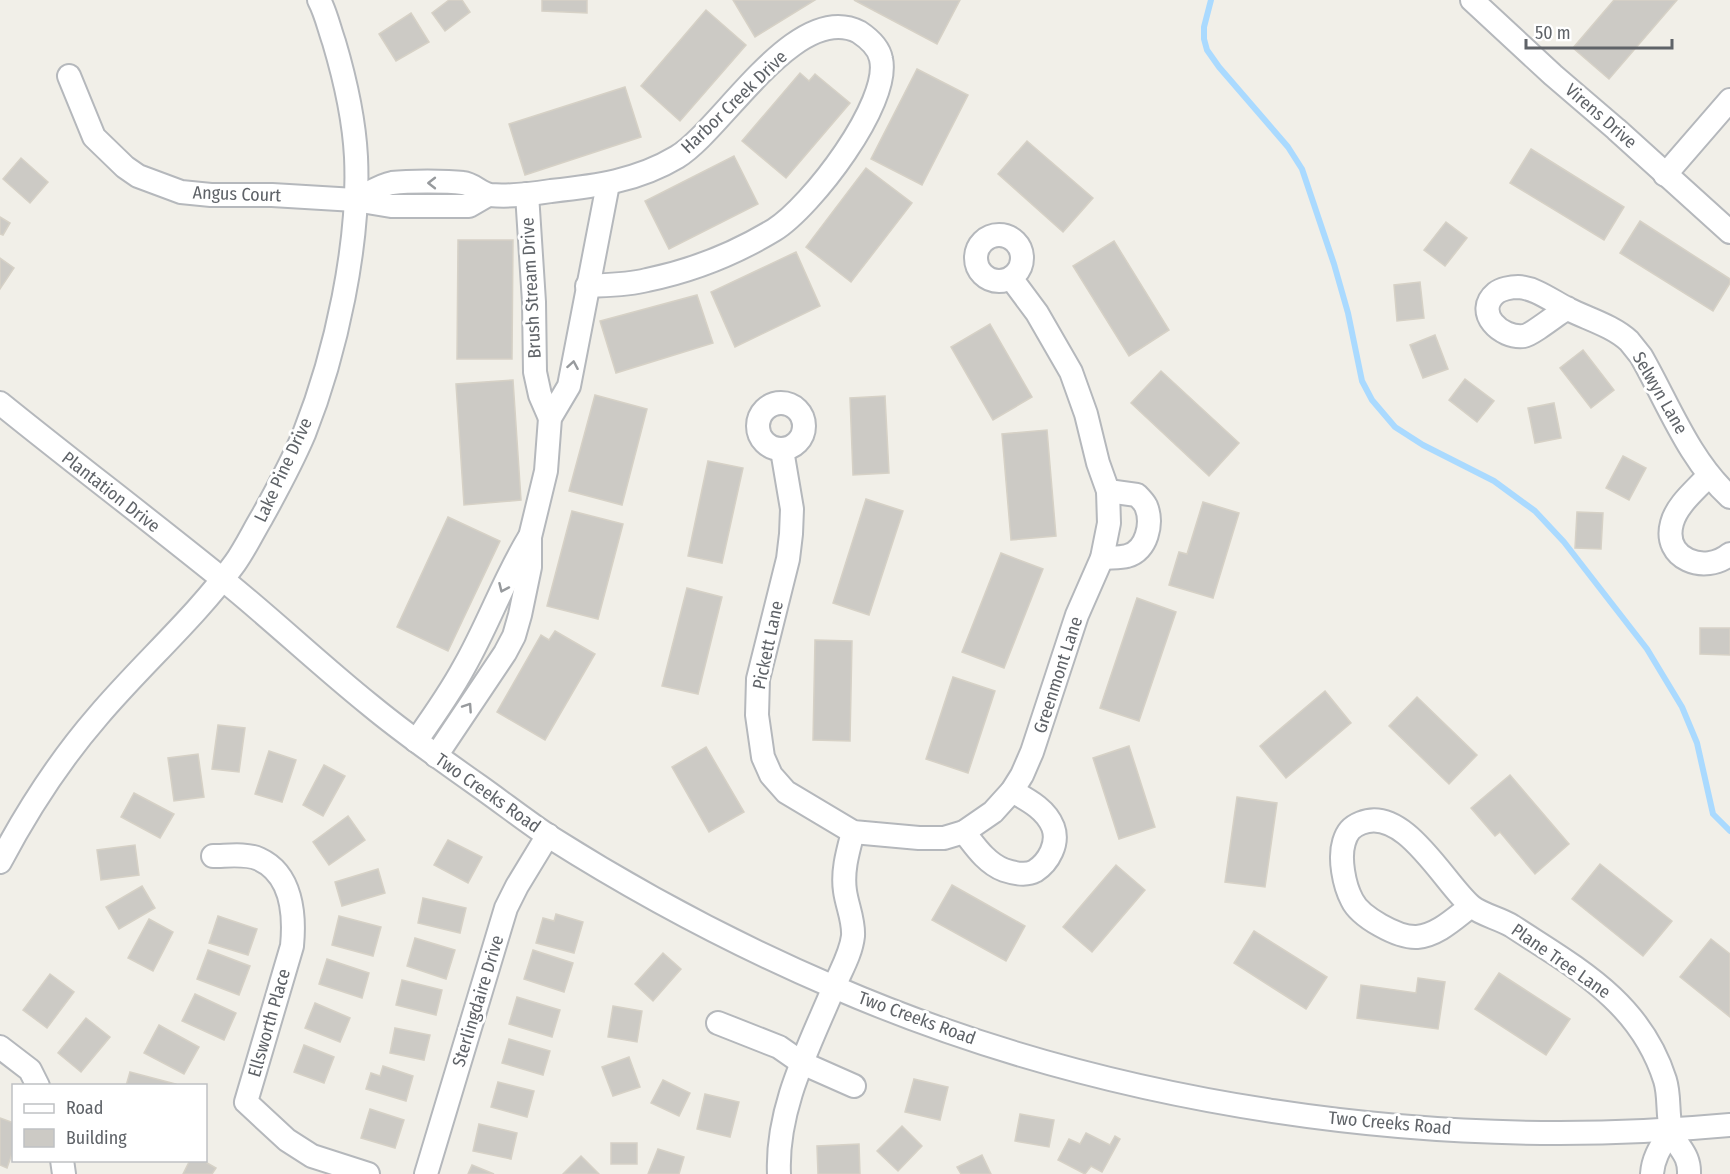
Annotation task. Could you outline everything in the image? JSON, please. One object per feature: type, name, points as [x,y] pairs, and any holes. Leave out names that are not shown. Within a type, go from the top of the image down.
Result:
[{"type":"street","name":"Virens Drive","points":[[1472,0],[1730,232]]},
{"type":"street","name":"Lake Pine Drive","points":[[0,862],[46,780],[97,716],[223,579],[237,560],[276,493],[304,434],[325,371],[339,314],[350,255],[355,200],[356,157],[352,116],[324,2]]},
{"type":"street","name":"Harbor Creek Drive","points":[[527,194],[608,184],[645,172],[678,156],[705,134],[772,61],[801,40],[824,28],[843,27],[860,33],[874,44],[881,59],[881,82],[870,109],[832,173],[805,203],[776,229],[740,248],[697,266],[646,281],[587,286]]},
{"type":"street","name":"Angus Court","points":[[69,76],[93,137],[125,167],[148,180],[181,192],[211,195],[272,195],[355,200]]},
{"type":"street","points":[[1665,175],[1730,100]]},
{"type":"street","name":"Brush Stream Drive","points":[[436,756],[514,636],[530,567],[530,537],[546,471],[550,418],[569,386],[608,184]]},
{"type":"street","name":"Brush Stream Drive","points":[[355,200],[391,206],[469,206],[488,195],[527,194],[534,302],[535,372],[540,395],[550,418]]},
{"type":"street","name":"Greenmont Lane","points":[[853,832],[944,838],[964,832],[993,812],[1012,791],[1032,752],[1077,615],[1102,558],[1109,523],[1108,491],[1098,463],[1086,414],[1071,372],[1037,313],[1011,278]]},
{"type":"street","name":"Selwyn Lane","points":[[1567,308],[1606,326],[1628,340],[1641,356],[1709,475],[1730,497]]},
{"type":"street","name":"Plantation Drive","points":[[0,403],[223,579]]},
{"type":"street","name":"Pickett Lane","points":[[782,450],[792,509],[791,534],[788,559],[758,679],[757,715],[763,757],[771,775],[786,792],[853,832]]},
{"type":"street","points":[[1709,475],[1680,507],[1672,520],[1669,536],[1679,555],[1688,561],[1712,562],[1726,558],[1730,554]]},
{"type":"street","points":[[1102,558],[1129,556],[1140,547],[1147,536],[1149,522],[1146,505],[1137,495],[1108,491]]},
{"type":"street","name":"Brush Stream Drive","points":[[416,741],[446,699],[465,666],[513,565],[530,537]]},
{"type":"street","name":"Two Creeks Road","points":[[223,579],[371,706],[436,756],[548,835],[684,914],[734,940],[834,987],[899,1013],[1022,1055],[1172,1093],[1261,1109],[1414,1126],[1519,1132],[1671,1130],[1730,1125]]},
{"type":"street","points":[[964,832],[983,856],[1003,869],[1021,874],[1035,871],[1050,856],[1055,842],[1053,827],[1034,803],[1012,791]]},
{"type":"street","name":"Plane Tree Lane","points":[[1472,906],[1439,930],[1418,937],[1402,935],[1382,926],[1366,916],[1352,901],[1345,876],[1342,849],[1347,834],[1354,825],[1366,820],[1391,824],[1410,838],[1472,906],[1508,924],[1585,974],[1612,995],[1635,1022],[1656,1057],[1665,1080],[1671,1130]]},
{"type":"street","points":[[780,1174],[778,1150],[789,1100],[802,1063],[848,954],[853,935],[844,881],[853,832]]},
{"type":"street","name":"Sterlingdaire Drive","points":[[426,1174],[506,908],[548,835]]},
{"type":"street","name":"Ellsworth Place","points":[[213,856],[248,856],[260,859],[276,871],[292,905],[294,925],[292,946],[246,1102],[287,1140],[312,1156],[368,1174]]},
{"type":"street","points":[[718,1023],[779,1047],[802,1063],[854,1086]]},
{"type":"street","points":[[0,1047],[30,1070],[37,1084]]},
{"type":"street","points":[[1652,1174],[1658,1151],[1671,1130],[1689,1162],[1689,1174]]},
{"type":"building","points":[[449,0],[462,0],[470,12],[445,31],[432,13]]},
{"type":"building","points":[[542,0],[587,0],[587,13],[542,11]]},
{"type":"building","points":[[733,0],[815,0],[755,37]]},
{"type":"building","points":[[854,0],[960,0],[937,44]]},
{"type":"building","points":[[1614,0],[1677,0],[1609,79],[1573,48]]},
{"type":"building","points":[[706,10],[746,45],[680,121],[641,86]]},
{"type":"building","points":[[411,13],[429,42],[396,61],[379,34]]},
{"type":"building","points":[[917,69],[968,95],[922,185],[871,159]]},
{"type":"building","points":[[800,73],[809,81],[815,74],[850,103],[786,178],[742,141]]},
{"type":"building","points":[[625,87],[641,137],[525,175],[509,124]]},
{"type":"building","points":[[1027,141],[1093,198],[1063,232],[998,174]]},
{"type":"building","points":[[1531,149],[1624,207],[1604,240],[1510,183]]},
{"type":"building","points":[[734,156],[758,204],[669,249],[645,201]]},
{"type":"building","points":[[21,158],[48,182],[30,203],[3,179]]},
{"type":"building","points":[[866,168],[912,203],[851,282],[806,247]]},
{"type":"building","points":[[0,217],[10,223],[3,235],[0,234]]},
{"type":"building","points":[[1640,221],[1730,279],[1730,283],[1713,311],[1620,253]]},
{"type":"building","points":[[1446,222],[1467,238],[1445,266],[1424,250]]},
{"type":"building","points":[[458,240],[513,240],[512,359],[457,359]]},
{"type":"building","points":[[1114,241],[1169,330],[1129,356],[1073,266]]},
{"type":"building","points":[[796,252],[820,306],[735,347],[711,292]]},
{"type":"building","points":[[0,258],[14,268],[0,289]]},
{"type":"building","points":[[1420,282],[1424,318],[1397,321],[1394,285]]},
{"type":"building","points":[[697,295],[713,343],[616,373],[600,321]]},
{"type":"building","points":[[990,324],[1032,397],[993,420],[951,347]]},
{"type":"building","points":[[1435,335],[1448,369],[1423,378],[1410,345]]},
{"type":"building","points":[[1583,350],[1614,390],[1591,408],[1560,368]]},
{"type":"building","points":[[1161,371],[1239,443],[1209,476],[1131,403]]},
{"type":"building","points":[[1465,379],[1494,401],[1477,422],[1449,400]]},
{"type":"building","points":[[513,380],[521,500],[464,505],[456,384]]},
{"type":"building","points":[[595,395],[647,409],[622,505],[569,491]]},
{"type":"building","points":[[885,396],[889,473],[853,475],[850,398]]},
{"type":"building","points":[[1554,403],[1561,438],[1535,443],[1528,408]]},
{"type":"building","points":[[1047,430],[1056,536],[1011,540],[1002,434]]},
{"type":"building","points":[[1623,456],[1646,468],[1629,500],[1606,488]]},
{"type":"building","points":[[708,461],[743,468],[722,563],[688,556]]},
{"type":"building","points":[[866,499],[903,511],[869,615],[833,603]]},
{"type":"building","points":[[1203,502],[1239,513],[1213,598],[1169,585],[1179,552],[1187,554]]},
{"type":"building","points":[[572,511],[623,524],[598,619],[547,606]]},
{"type":"building","points":[[1577,512],[1603,513],[1601,549],[1575,548]]},
{"type":"building","points":[[448,517],[500,541],[448,651],[397,627]]},
{"type":"building","points":[[1001,553],[1043,569],[1004,668],[962,652]]},
{"type":"building","points":[[687,588],[722,597],[698,694],[662,686]]},
{"type":"building","points":[[1137,598],[1176,612],[1139,721],[1100,708]]},
{"type":"building","points":[[1700,628],[1730,628],[1730,655],[1700,654]]},
{"type":"building","points":[[555,631],[595,654],[545,740],[497,712],[541,635],[549,640]]},
{"type":"building","points":[[815,640],[852,641],[850,741],[813,740]]},
{"type":"building","points":[[953,677],[995,691],[968,773],[926,759]]},
{"type":"building","points":[[1325,691],[1351,723],[1286,778],[1260,746]]},
{"type":"building","points":[[1417,697],[1477,755],[1449,784],[1389,726]]},
{"type":"building","points":[[218,725],[245,728],[239,772],[212,769]]},
{"type":"building","points":[[1129,746],[1155,827],[1119,839],[1093,758]]},
{"type":"building","points":[[706,747],[744,812],[709,832],[672,767]]},
{"type":"building","points":[[269,751],[296,760],[282,802],[255,794]]},
{"type":"building","points":[[198,754],[204,797],[174,801],[168,758]]},
{"type":"building","points":[[324,765],[345,776],[323,816],[303,805]]},
{"type":"building","points":[[1510,775],[1569,844],[1535,874],[1500,832],[1495,836],[1471,808]]},
{"type":"building","points":[[134,793],[174,814],[160,838],[121,817]]},
{"type":"building","points":[[1237,797],[1277,803],[1265,887],[1225,882]]},
{"type":"building","points":[[348,816],[365,840],[329,865],[313,842]]},
{"type":"building","points":[[448,840],[482,857],[468,883],[434,865]]},
{"type":"building","points":[[135,845],[139,875],[101,880],[97,850]]},
{"type":"building","points":[[1600,864],[1672,921],[1643,956],[1572,899]]},
{"type":"building","points":[[1116,865],[1145,890],[1092,952],[1063,927]]},
{"type":"building","points":[[378,869],[385,893],[342,906],[335,882]]},
{"type":"building","points":[[952,885],[1025,926],[1006,961],[932,920]]},
{"type":"building","points":[[142,886],[155,908],[119,929],[106,907]]},
{"type":"building","points":[[423,898],[466,908],[460,933],[418,923]]},
{"type":"building","points":[[556,914],[583,922],[574,953],[536,943],[543,918],[554,921]]},
{"type":"building","points":[[218,916],[257,929],[248,955],[209,943]]},
{"type":"building","points":[[339,916],[381,927],[373,956],[332,945]]},
{"type":"building","points":[[149,919],[173,932],[153,971],[128,958]]},
{"type":"building","points":[[1254,931],[1327,977],[1306,1009],[1234,963]]},
{"type":"building","points":[[415,938],[455,950],[446,979],[407,966]]},
{"type":"building","points":[[1711,939],[1730,954],[1730,1017],[1680,977]]},
{"type":"building","points":[[208,950],[250,966],[239,995],[197,979]]},
{"type":"building","points":[[533,950],[573,963],[564,992],[524,979]]},
{"type":"building","points":[[663,953],[681,969],[653,1001],[635,984]]},
{"type":"building","points":[[327,959],[369,973],[362,998],[319,984]]},
{"type":"building","points":[[1499,973],[1570,1019],[1546,1055],[1475,1009]]},
{"type":"building","points":[[50,974],[74,992],[47,1028],[23,1010]]},
{"type":"building","points":[[1418,978],[1445,982],[1438,1029],[1357,1018],[1361,985],[1416,993]]},
{"type":"building","points":[[402,980],[442,990],[436,1015],[396,1005]]},
{"type":"building","points":[[195,994],[236,1013],[224,1040],[182,1021]]},
{"type":"building","points":[[517,997],[560,1010],[552,1037],[509,1024]]},
{"type":"building","points":[[315,1003],[350,1018],[340,1042],[305,1028]]},
{"type":"building","points":[[613,1006],[642,1011],[637,1042],[608,1037]]},
{"type":"building","points":[[86,1018],[110,1037],[81,1072],[58,1053]]},
{"type":"building","points":[[159,1025],[199,1047],[184,1074],[144,1053]]},
{"type":"building","points":[[395,1028],[430,1035],[424,1060],[390,1053]]},
{"type":"building","points":[[509,1039],[550,1051],[543,1075],[502,1063]]},
{"type":"building","points":[[304,1045],[334,1057],[324,1083],[294,1072]]},
{"type":"building","points":[[629,1057],[640,1087],[613,1096],[602,1067]]},
{"type":"building","points":[[383,1066],[413,1076],[406,1101],[366,1089],[371,1073],[380,1076]]},
{"type":"building","points":[[130,1072],[176,1084],[127,1084]]},
{"type":"building","points":[[914,1079],[948,1087],[940,1120],[905,1112]]},
{"type":"building","points":[[663,1080],[690,1093],[679,1116],[651,1103]]},
{"type":"building","points":[[498,1082],[534,1091],[527,1117],[491,1107]]},
{"type":"building","points":[[705,1094],[739,1102],[730,1137],[697,1129]]},
{"type":"building","points":[[370,1109],[404,1120],[395,1148],[361,1138]]},
{"type":"building","points":[[1020,1114],[1054,1120],[1049,1147],[1015,1141]]},
{"type":"building","points":[[0,1118],[12,1122],[12,1154],[7,1168],[0,1165]]},
{"type":"building","points":[[479,1124],[517,1133],[511,1159],[473,1151]]},
{"type":"building","points":[[902,1126],[922,1146],[898,1171],[877,1151]]},
{"type":"building","points":[[1086,1133],[1110,1145],[1115,1136],[1120,1139],[1102,1172],[1091,1166],[1085,1174],[1058,1160],[1069,1139],[1080,1144]]},
{"type":"building","points":[[611,1143],[637,1143],[637,1164],[611,1164]]},
{"type":"building","points":[[859,1144],[860,1174],[818,1174],[817,1146]]},
{"type":"building","points":[[658,1149],[684,1157],[679,1174],[648,1174]]},
{"type":"building","points":[[982,1155],[991,1174],[961,1174],[957,1167]]},
{"type":"building","points":[[581,1156],[599,1174],[563,1174]]},
{"type":"building","points":[[189,1162],[206,1162],[216,1168],[212,1174],[183,1174]]},
{"type":"building","points":[[472,1165],[494,1174],[468,1174]]},
{"type":"waterway","points":[[1211,0],[1204,27],[1207,50],[1288,147],[1302,169],[1348,313],[1362,381],[1372,400],[1395,427],[1423,445],[1494,481],[1535,511],[1564,542],[1647,649],[1682,707],[1697,743],[1713,814],[1730,831]]}]
